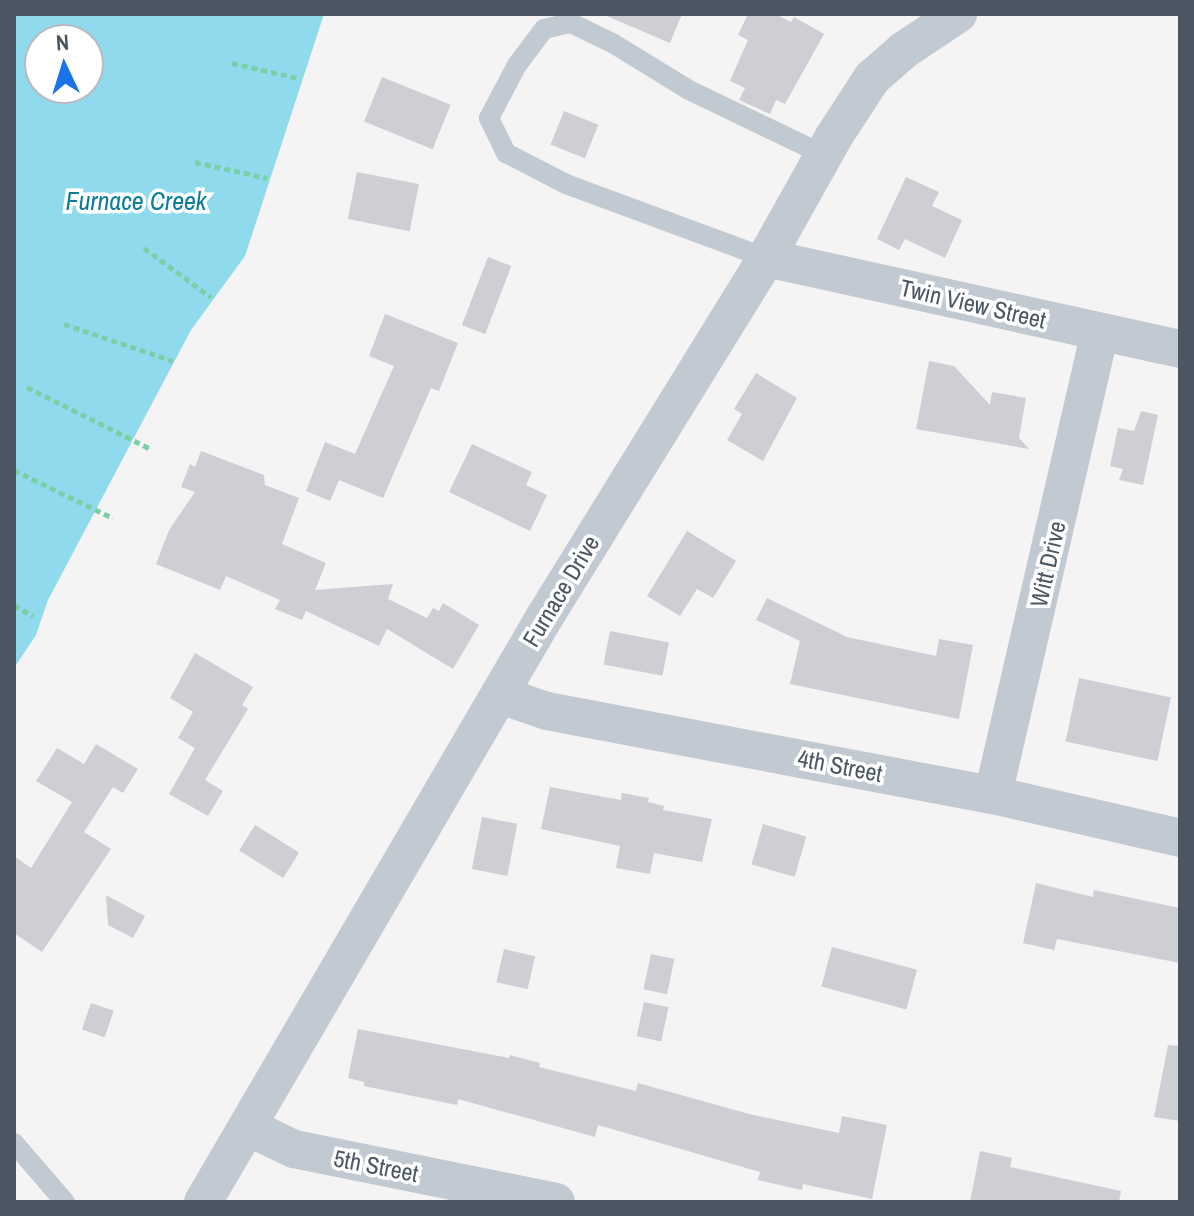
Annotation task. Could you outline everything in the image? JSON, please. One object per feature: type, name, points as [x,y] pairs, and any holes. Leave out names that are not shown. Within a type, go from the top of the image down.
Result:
[{"type":"street","name":"Furnace Drive","points":[[203,1202],[500,695],[872,78],[946,16]]},
{"type":"street","name":"Twin View Street","points":[[766,258],[1180,349]]},
{"type":"street","name":"Witt Drive","points":[[993,795],[1100,332]]},
{"type":"street","name":"4th Street","points":[[500,695],[547,711],[993,795],[1180,838]]},
{"type":"street","name":"5th Street","points":[[248,1127],[294,1149],[556,1202]]},
{"type":"lane","points":[[766,258],[566,184],[506,153],[489,118],[517,65],[544,29],[571,23],[614,44],[689,90],[824,155]]},
{"type":"lane","points":[[14,1143],[65,1202]]},
{"type":"path","points":[[232,63],[298,78]]},
{"type":"path","points":[[195,162],[267,178]]},
{"type":"path","points":[[144,248],[211,297]]},
{"type":"path","points":[[64,324],[173,361]]},
{"type":"path","points":[[27,387],[151,449]]},
{"type":"path","points":[[14,470],[113,518]]},
{"type":"path","points":[[14,605],[33,616]]},
{"type":"water","name":"Furnace Creek","points":[[14,14],[324,14],[245,256],[191,330],[48,600],[36,635],[14,668]]},
{"type":"building","points":[[602,14],[682,14],[670,43]]},
{"type":"building","points":[[748,14],[775,14],[791,22],[794,17],[824,34],[785,104],[776,100],[770,114],[739,100],[745,88],[730,81],[748,40],[738,35]]},
{"type":"building","points":[[382,77],[451,105],[433,149],[364,122]]},
{"type":"building","points":[[564,111],[598,125],[585,158],[551,144]]},
{"type":"building","points":[[357,172],[419,184],[410,231],[348,219]]},
{"type":"building","points":[[906,177],[939,192],[932,206],[962,220],[945,258],[905,239],[899,250],[877,239]]},
{"type":"building","points":[[488,257],[511,266],[485,334],[462,325]]},
{"type":"building","points":[[385,314],[458,343],[439,391],[431,388],[383,498],[339,480],[330,501],[306,491],[325,442],[355,454],[394,366],[369,356]]},
{"type":"building","points":[[929,361],[954,366],[990,405],[992,392],[1026,398],[1019,438],[1029,449],[916,429]]},
{"type":"building","points":[[756,373],[797,398],[763,461],[727,440],[742,414],[734,409]]},
{"type":"building","points":[[1141,411],[1158,415],[1143,485],[1119,480],[1123,469],[1110,466],[1118,428],[1134,431]]},
{"type":"building","points":[[472,444],[532,472],[526,485],[547,495],[530,531],[449,492]]},
{"type":"building","points":[[201,451],[264,475],[265,485],[299,498],[282,544],[326,563],[315,590],[393,584],[388,599],[427,618],[433,608],[439,611],[443,603],[479,625],[453,669],[387,629],[379,646],[306,611],[302,620],[275,609],[280,600],[226,576],[220,590],[156,564],[169,530],[195,492],[181,487],[190,464],[195,467]]},
{"type":"building","points":[[687,531],[736,561],[713,598],[697,589],[680,616],[647,596]]},
{"type":"building","points":[[767,598],[847,637],[936,656],[939,639],[973,645],[959,719],[790,684],[800,641],[756,620]]},
{"type":"building","points":[[610,631],[669,642],[662,676],[604,664]]},
{"type":"building","points":[[195,653],[253,687],[242,705],[248,709],[205,780],[223,791],[208,816],[169,794],[195,748],[178,738],[193,712],[170,698]]},
{"type":"building","points":[[1079,678],[1171,698],[1157,761],[1065,742]]},
{"type":"building","points":[[96,744],[138,769],[123,793],[113,787],[84,832],[111,849],[42,952],[14,933],[14,856],[31,868],[72,802],[36,781],[57,748],[84,764]]},
{"type":"building","points":[[550,787],[621,800],[622,793],[649,798],[648,802],[664,806],[663,810],[712,819],[702,862],[654,853],[650,874],[616,868],[620,846],[541,829]]},
{"type":"building","points":[[482,817],[517,824],[507,876],[472,869]]},
{"type":"building","points":[[763,824],[806,836],[795,877],[751,864]]},
{"type":"building","points":[[255,825],[299,853],[283,878],[239,850]]},
{"type":"building","points":[[1036,883],[1093,897],[1094,890],[1180,908],[1180,963],[1057,939],[1054,950],[1023,943]]},
{"type":"building","points":[[106,895],[145,916],[133,938],[108,925]]},
{"type":"building","points":[[832,947],[917,970],[906,1009],[821,987]]},
{"type":"building","points":[[504,949],[535,956],[528,989],[496,982]]},
{"type":"building","points":[[651,954],[674,959],[667,994],[644,989]]},
{"type":"building","points":[[644,1002],[668,1007],[661,1041],[637,1036]]},
{"type":"building","points":[[91,1003],[114,1011],[105,1037],[82,1029]]},
{"type":"building","points":[[358,1029],[509,1058],[510,1055],[540,1063],[539,1067],[636,1091],[638,1083],[749,1114],[839,1133],[842,1116],[887,1125],[872,1199],[803,1184],[802,1190],[758,1180],[760,1172],[598,1125],[595,1137],[458,1099],[457,1105],[364,1086],[364,1082],[348,1078]]},
{"type":"building","points":[[1168,1045],[1180,1046],[1180,1121],[1154,1117]]},
{"type":"building","points":[[980,1151],[1012,1158],[1010,1167],[1121,1191],[1119,1202],[970,1202]]}]
